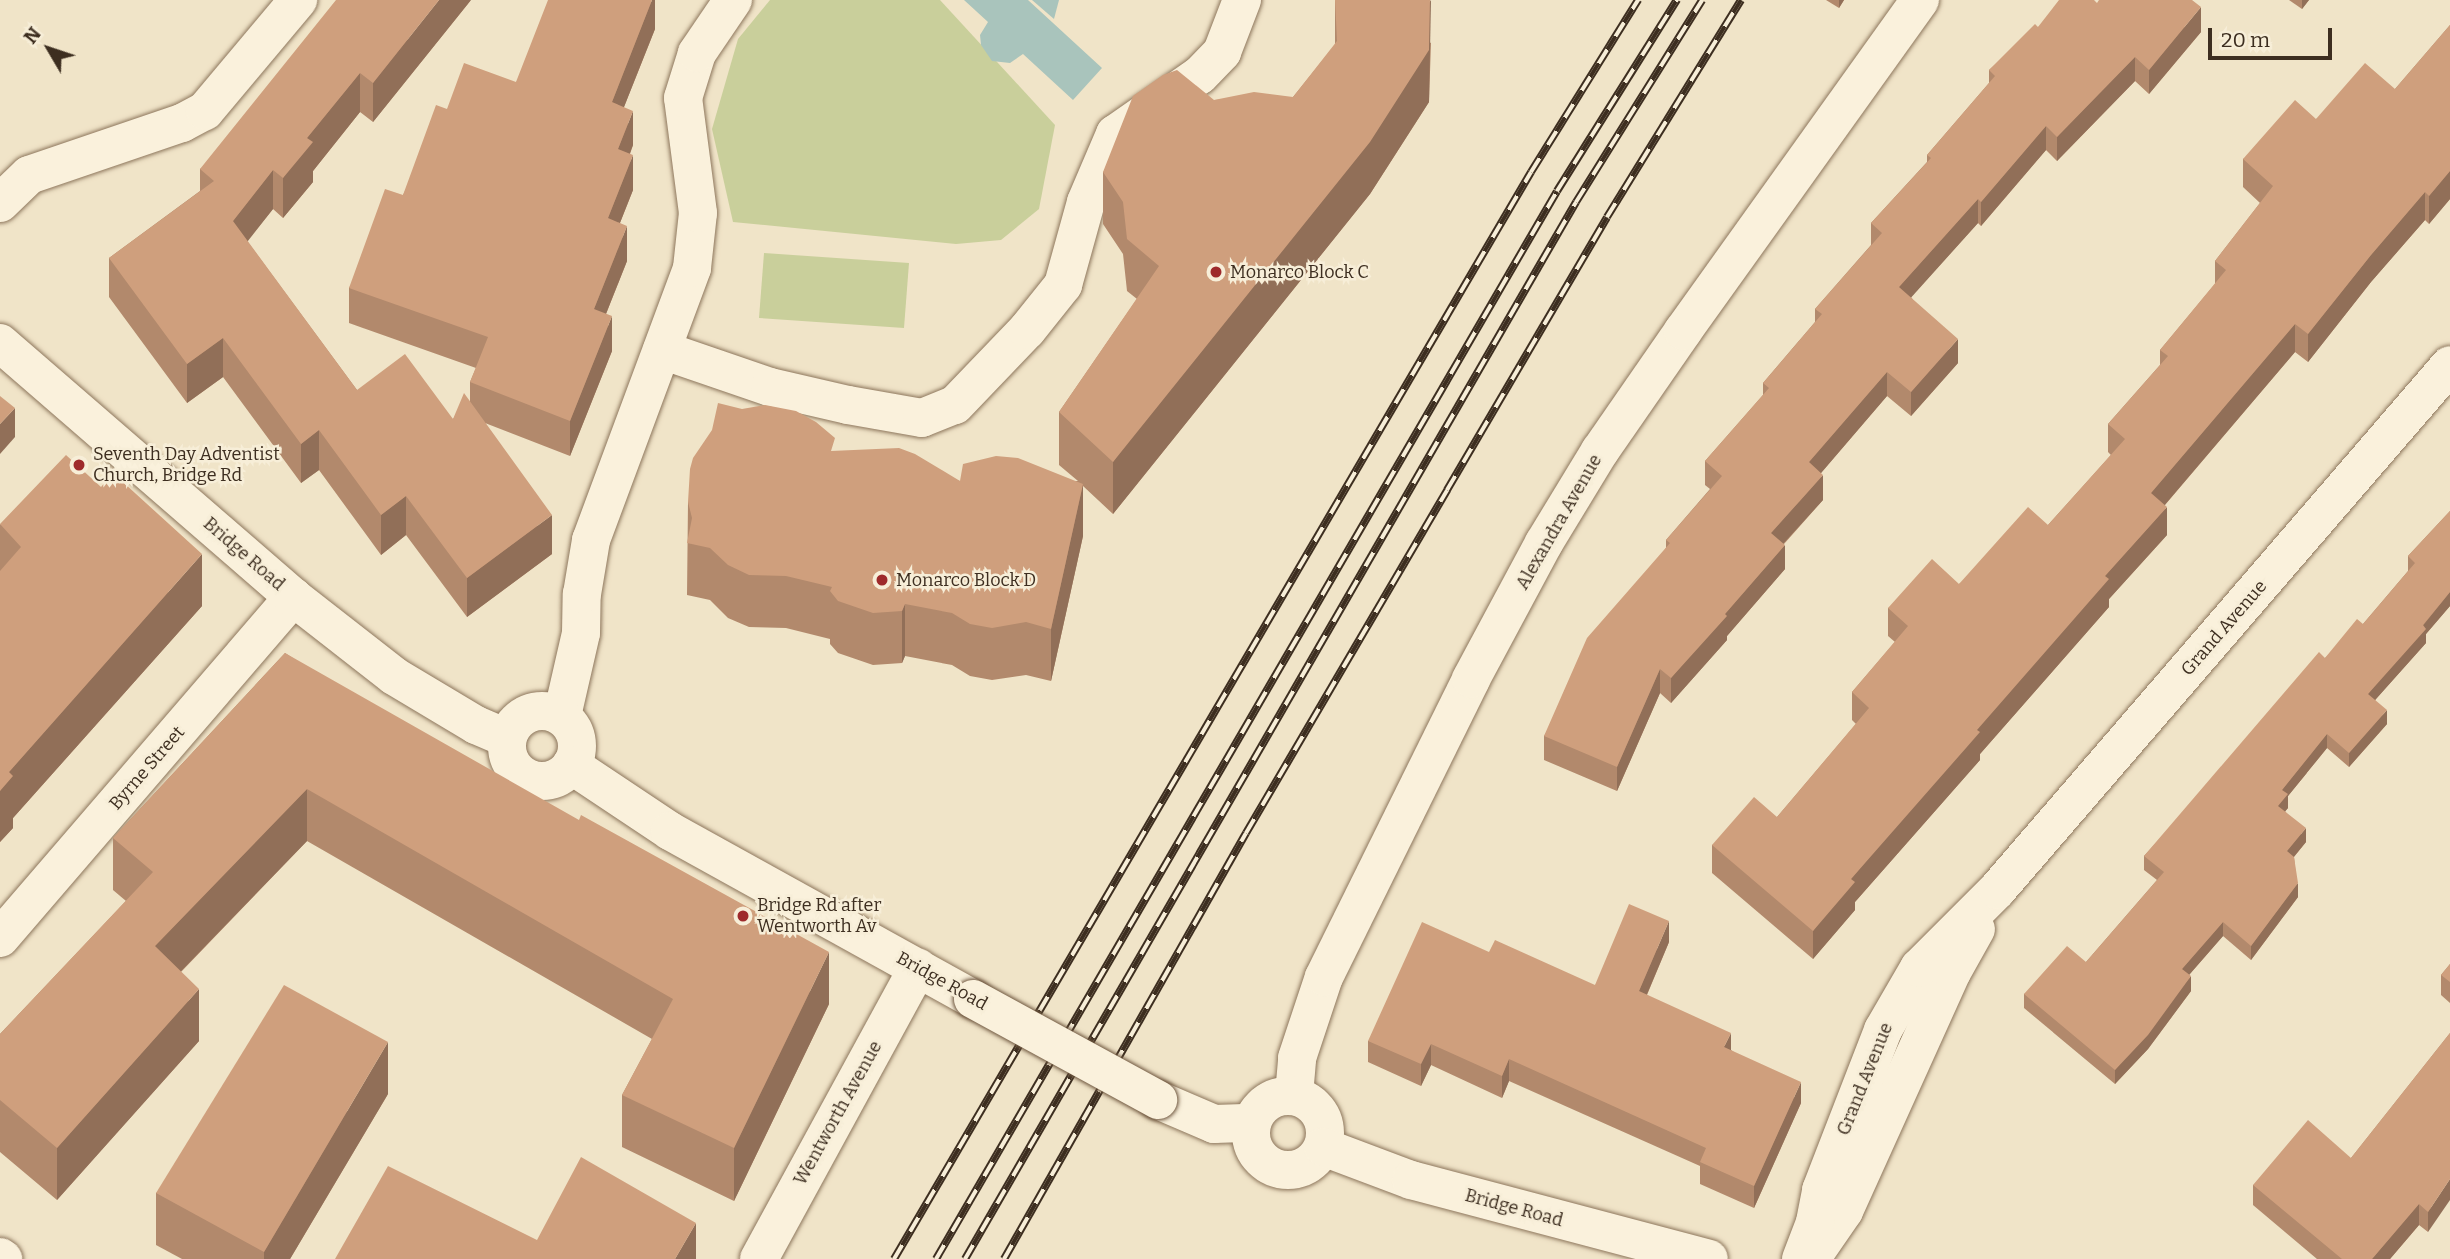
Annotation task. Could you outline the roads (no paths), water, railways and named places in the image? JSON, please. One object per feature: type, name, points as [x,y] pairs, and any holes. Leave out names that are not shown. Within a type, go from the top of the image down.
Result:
[{"type":"street","points":[[0,203],[29,175],[182,124],[205,111],[298,0]]},
{"type":"street","points":[[562,716],[581,634],[582,594],[591,540],[692,268],[698,213],[683,98],[697,53],[733,0]]},
{"type":"street","points":[[662,350],[770,387],[848,405],[922,418],[955,405],[1011,348],[1063,285],[1086,202],[1115,134],[1200,75],[1222,52],[1242,0]]},
{"type":"street","name":"Alexandra Avenue","points":[[1294,1095],[1297,1058],[1324,977],[1471,679],[1545,543],[1600,451],[1920,0]]},
{"type":"street","name":"Bridge Road","points":[[0,344],[293,597],[394,677],[476,725],[506,738]]},
{"type":"street","name":"Grand Avenue","points":[[1801,1259],[1815,1222],[1821,1190],[1883,1030],[1919,968],[1997,890],[2450,365]]},
{"type":"street","name":"Byrne Street","points":[[0,938],[293,597]]},
{"type":"street","points":[[543,710],[562,716],[576,736],[578,748],[572,765],[552,780],[527,778],[510,763],[506,738],[520,718],[543,710]]},
{"type":"street","name":"Bridge Road","points":[[572,765],[670,831],[1158,1100],[1214,1124],[1252,1124]]},
{"type":"street","name":"Grand Avenue","points":[[1810,1259],[1844,1211],[1952,972],[1997,890]]},
{"type":"street","name":"Wentworth Avenue","points":[[759,1259],[918,967]]},
{"type":"street","points":[[1283,1095],[1305,1098],[1321,1114],[1325,1125],[1323,1147],[1306,1166],[1295,1170],[1270,1166],[1254,1148],[1252,1124],[1263,1105],[1283,1095]]},
{"type":"street","name":"Bridge Road","points":[[1323,1147],[1412,1180],[1709,1259]]},
{"type":"water","points":[[964,0],[1028,0],[1102,68],[1073,100],[1023,54],[1010,63],[992,61],[981,45],[980,35],[988,22]]},
{"type":"water","points":[[1032,0],[1059,0],[1054,19]]},
{"type":"railway","points":[[894,1259],[1531,172],[1638,0]]},
{"type":"railway","points":[[936,1259],[1557,191],[1677,0]]},
{"type":"railway","points":[[965,1259],[1576,202],[1702,0]]},
{"type":"railway","points":[[1004,1259],[1246,833],[1607,217],[1741,0]]},
{"type":"place","name":"Monarco Block C","points":[[1216,272]]},
{"type":"place","name":"Seventh Day Adventist Church, Bridge Rd","points":[[79,465]]},
{"type":"place","name":"Monarco Block D","points":[[882,580]]},
{"type":"place","name":"Bridge Rd after Wentworth Av","points":[[743,916]]}]
